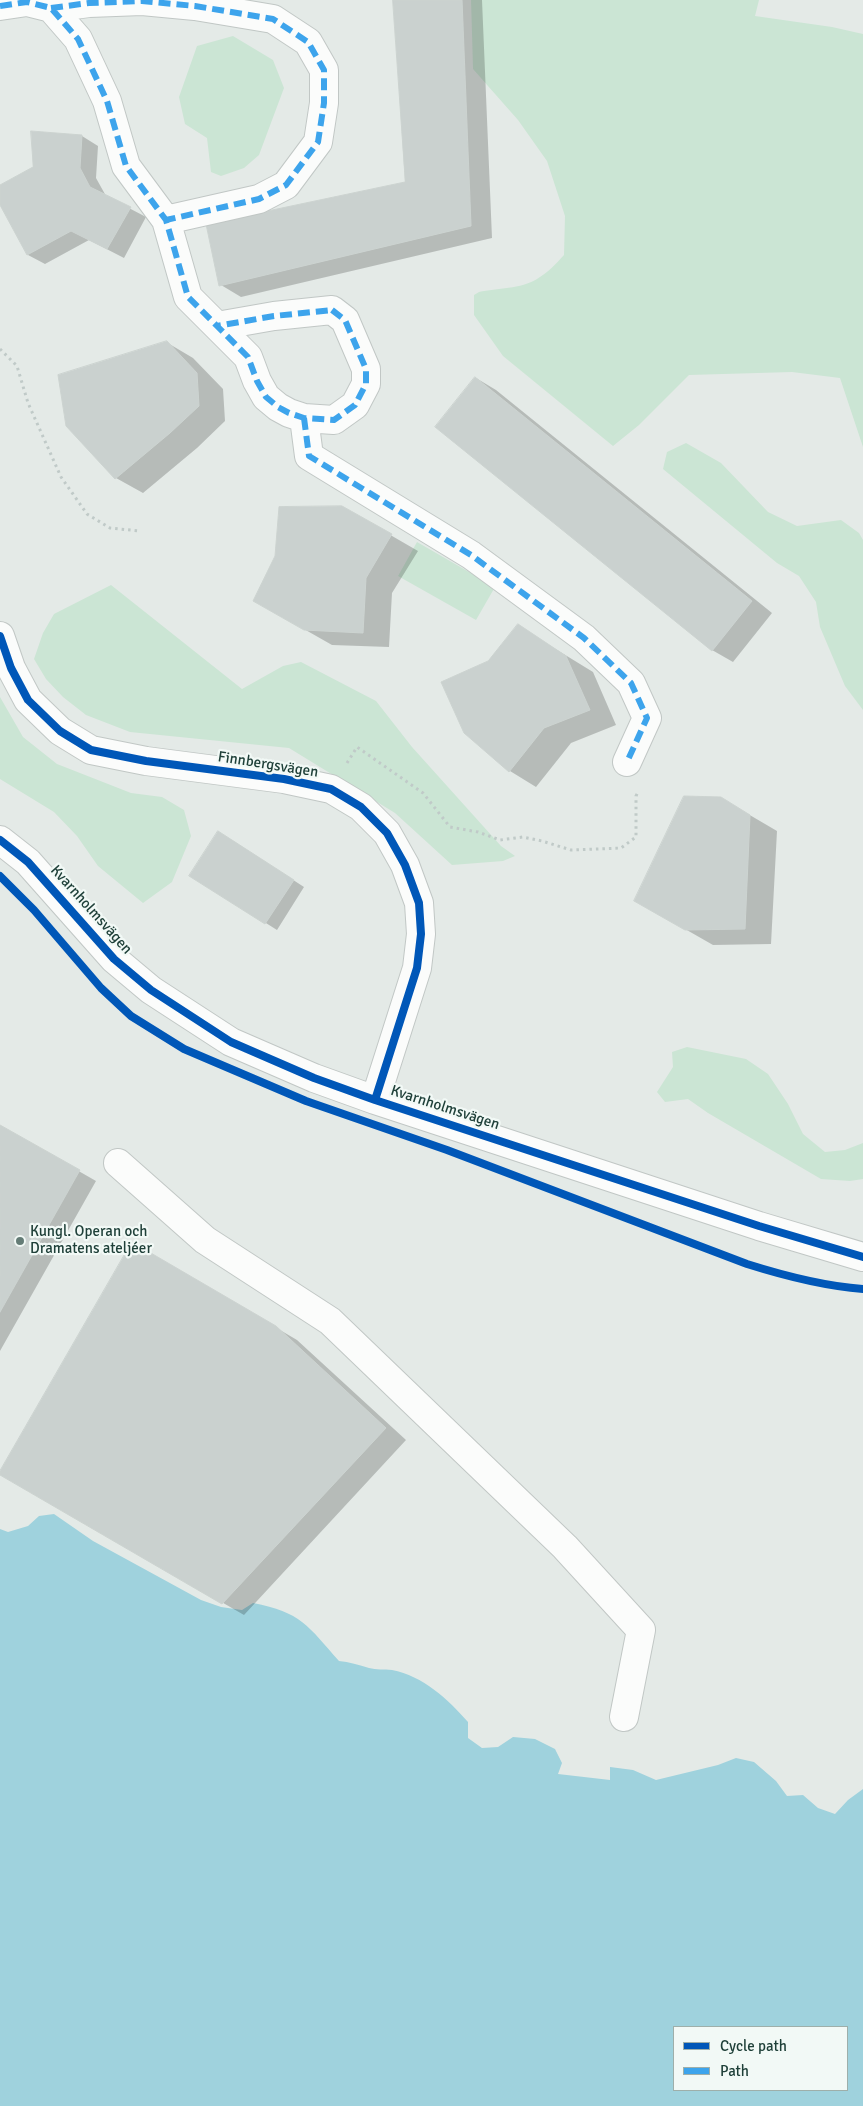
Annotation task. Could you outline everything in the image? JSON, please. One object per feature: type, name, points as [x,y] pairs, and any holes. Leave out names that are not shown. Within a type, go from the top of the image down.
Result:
[{"type":"street","points":[[0,6],[27,2],[52,8],[142,1],[195,6],[273,19],[308,42],[324,70],[324,103],[318,142],[286,185],[260,199],[166,220]]},
{"type":"street","points":[[52,8],[78,39],[107,100],[126,166],[166,220],[188,297],[217,326],[248,357],[257,381],[266,397],[289,414],[304,418],[334,420],[356,406],[366,384],[366,369],[362,355],[346,320],[332,310],[274,316],[217,326]]},
{"type":"street","points":[[304,418],[309,456],[472,555],[584,638],[631,684],[647,718],[627,762]]},
{"type":"street","name":"Finnbergsvägen","points":[[0,636],[10,668],[28,700],[60,731],[91,750],[146,761],[284,779],[331,789],[362,807],[387,833],[405,865],[419,903],[421,934],[417,968],[375,1100]]},
{"type":"street","name":"Kvarnholmsvägen","points":[[0,840],[28,862],[114,959],[151,990],[231,1042],[314,1078],[375,1100],[759,1226],[863,1257]]},
{"type":"street","points":[[118,1163],[205,1240],[330,1320],[572,1554],[641,1630],[624,1717]]},
{"type":"path","points":[[0,349],[17,366],[28,403],[61,477],[87,514],[110,528],[140,531]]},
{"type":"path","points":[[349,759],[357,747],[423,793],[450,827],[478,832],[500,840],[523,837],[571,850],[621,848],[636,836],[636,796],[641,788],[627,762]]},
{"type":"green space","points":[[471,0],[759,0],[755,16],[832,27],[863,34],[863,447],[840,378],[792,372],[689,375],[639,425],[613,446],[503,356],[474,315],[474,295],[479,292],[524,285],[537,279],[555,265],[564,255],[565,216],[547,161],[518,120],[473,69]]},
{"type":"green space","points":[[233,36],[273,60],[284,88],[259,155],[244,168],[221,176],[211,172],[207,138],[185,124],[179,97],[197,46]]},
{"type":"green space","points":[[686,443],[721,463],[768,512],[797,526],[841,520],[859,533],[863,540],[863,710],[845,686],[820,627],[816,602],[799,576],[777,563],[663,469],[667,452]]},
{"type":"green space","points":[[417,542],[495,587],[476,620],[398,576]]},
{"type":"green space","points":[[111,585],[242,689],[283,666],[301,662],[376,701],[412,747],[501,846],[515,856],[503,861],[452,865],[395,813],[289,748],[130,732],[86,715],[63,697],[46,679],[34,659],[43,633],[54,614]]},
{"type":"green space","points":[[0,697],[23,737],[57,764],[131,793],[162,797],[184,810],[191,836],[172,882],[143,903],[98,866],[77,836],[54,812],[0,779]]},
{"type":"green space","points":[[687,1047],[746,1059],[768,1074],[788,1104],[803,1134],[825,1152],[845,1150],[863,1143],[863,1179],[850,1181],[821,1179],[708,1113],[688,1099],[665,1102],[657,1092],[673,1067],[672,1052]]},
{"type":"water","points":[[54,1514],[93,1541],[201,1600],[221,1607],[242,1610],[253,1603],[293,1616],[311,1630],[339,1661],[372,1669],[392,1670],[414,1677],[424,1683],[443,1697],[468,1722],[468,1738],[482,1748],[498,1747],[513,1737],[535,1739],[555,1749],[562,1763],[558,1774],[610,1780],[610,1767],[633,1770],[656,1780],[718,1765],[736,1758],[754,1762],[776,1781],[787,1796],[803,1795],[818,1808],[835,1814],[848,1800],[863,1789],[863,2106],[0,2106],[0,1529],[8,1532],[28,1526],[39,1516]]},
{"type":"building","points":[[393,0],[462,0],[471,226],[219,286],[206,224],[405,182]]},
{"type":"building","points":[[31,131],[82,135],[80,168],[90,187],[131,207],[107,249],[71,231],[27,255],[0,205],[0,185],[33,167]]},
{"type":"building","points":[[167,341],[197,373],[199,406],[115,479],[66,426],[58,375]]},
{"type":"building","points":[[475,377],[752,601],[712,651],[435,427]]},
{"type":"building","points":[[342,506],[392,534],[366,578],[363,633],[304,630],[253,601],[275,556],[279,507]]},
{"type":"building","points":[[518,624],[566,656],[590,710],[544,728],[509,772],[464,733],[441,682],[488,661]]},
{"type":"building","points":[[684,796],[721,797],[750,815],[745,929],[685,930],[634,901]]},
{"type":"building","points":[[218,831],[294,880],[265,924],[189,876]]},
{"type":"building","name":"Kungl. Operan och Dramatens ateljéer","points":[[0,1125],[80,1170],[0,1312]]},
{"type":"building","points":[[132,1242],[276,1326],[386,1428],[222,1604],[0,1475],[0,1471]]},
{"type":"marked path","points":[[51,8],[89,3],[142,1],[195,6],[273,19],[308,42],[324,70],[324,103],[318,142],[286,185],[259,199],[166,220]]},
{"type":"marked path","points":[[0,6],[27,2],[51,8],[78,39],[107,101],[126,166],[166,220],[188,297],[217,326]]},
{"type":"marked path","points":[[332,310],[345,320],[366,369],[366,384],[355,405],[334,420],[304,418],[278,407],[266,397],[257,381],[248,357],[217,326],[274,316],[332,310]]},
{"type":"marked path","points":[[304,418],[309,456],[471,555],[584,638],[631,683],[647,718],[627,762]]},
{"type":"cycle path","points":[[0,636],[11,668],[28,700],[60,731],[91,750],[146,761],[284,779],[331,789],[361,807],[387,833],[405,865],[419,903],[421,934],[417,968],[375,1100]]},
{"type":"cycle path","points":[[0,840],[28,862],[114,959],[151,990],[231,1042],[314,1078],[375,1100],[759,1226],[863,1257]]},
{"type":"cycle path","points":[[0,876],[34,910],[101,988],[131,1016],[184,1049],[306,1101],[447,1150],[747,1264],[804,1280],[833,1286],[863,1289]]},
{"type":"place","name":"Kungl. Operan och Dramatens ateljéer","points":[[20,1241]]}]
